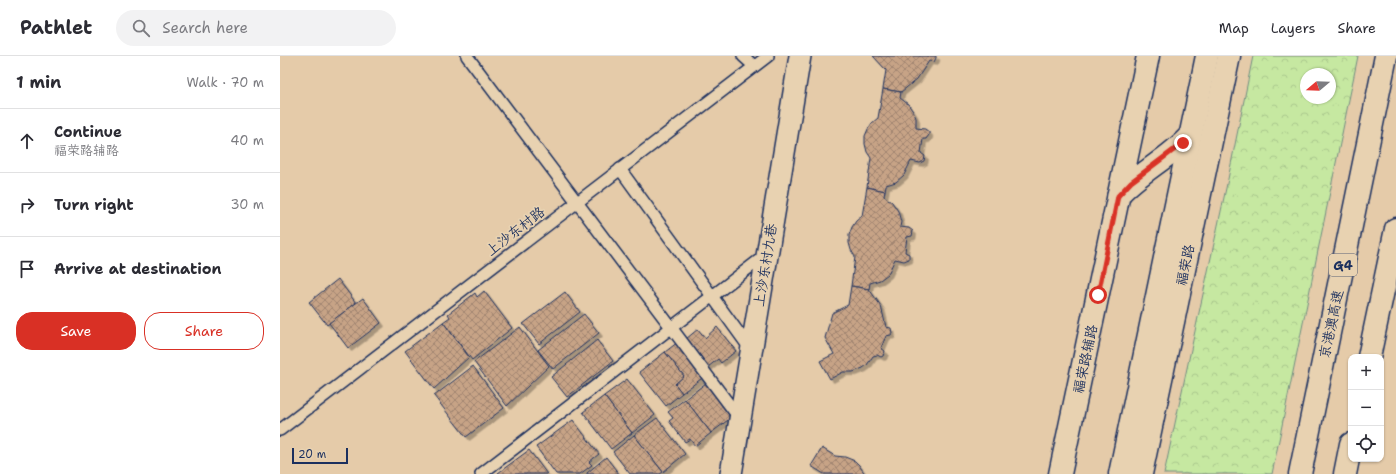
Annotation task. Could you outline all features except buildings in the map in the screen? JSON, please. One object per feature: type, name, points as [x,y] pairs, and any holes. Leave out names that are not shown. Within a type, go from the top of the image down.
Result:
[{"type":"main road","name":"福荣路辅路","points":[[1060,474],[1148,56]]},
{"type":"main road","name":"福荣路","points":[[1120,474],[1207,56]]},
{"type":"main road","name":"福荣路","points":[[1141,474],[1228,56]]},
{"type":"main road","name":"京港澳高速","points":[[1300,474],[1386,56]]},
{"type":"main road","points":[[1370,354],[1396,229]]},
{"type":"main road","points":[[1345,474],[1348,459]]},
{"type":"street","name":"上沙东村九巷","points":[[731,474],[800,56]]},
{"type":"street","points":[[1118,196],[1131,182],[1177,148],[1190,135]]},
{"type":"lane","points":[[467,56],[740,419]]},
{"type":"lane","points":[[743,56],[754,66]]},
{"type":"lane","name":"上沙东村路","points":[[280,430],[768,56]]},
{"type":"lane","points":[[620,168],[751,350]]},
{"type":"lane","points":[[481,474],[767,254]]},
{"type":"green space","points":[[1253,56],[1358,56],[1272,474],[1164,474]]},
{"type":"route","points":[[1098,295],[1118,196],[1131,182],[1183,143]]}]
